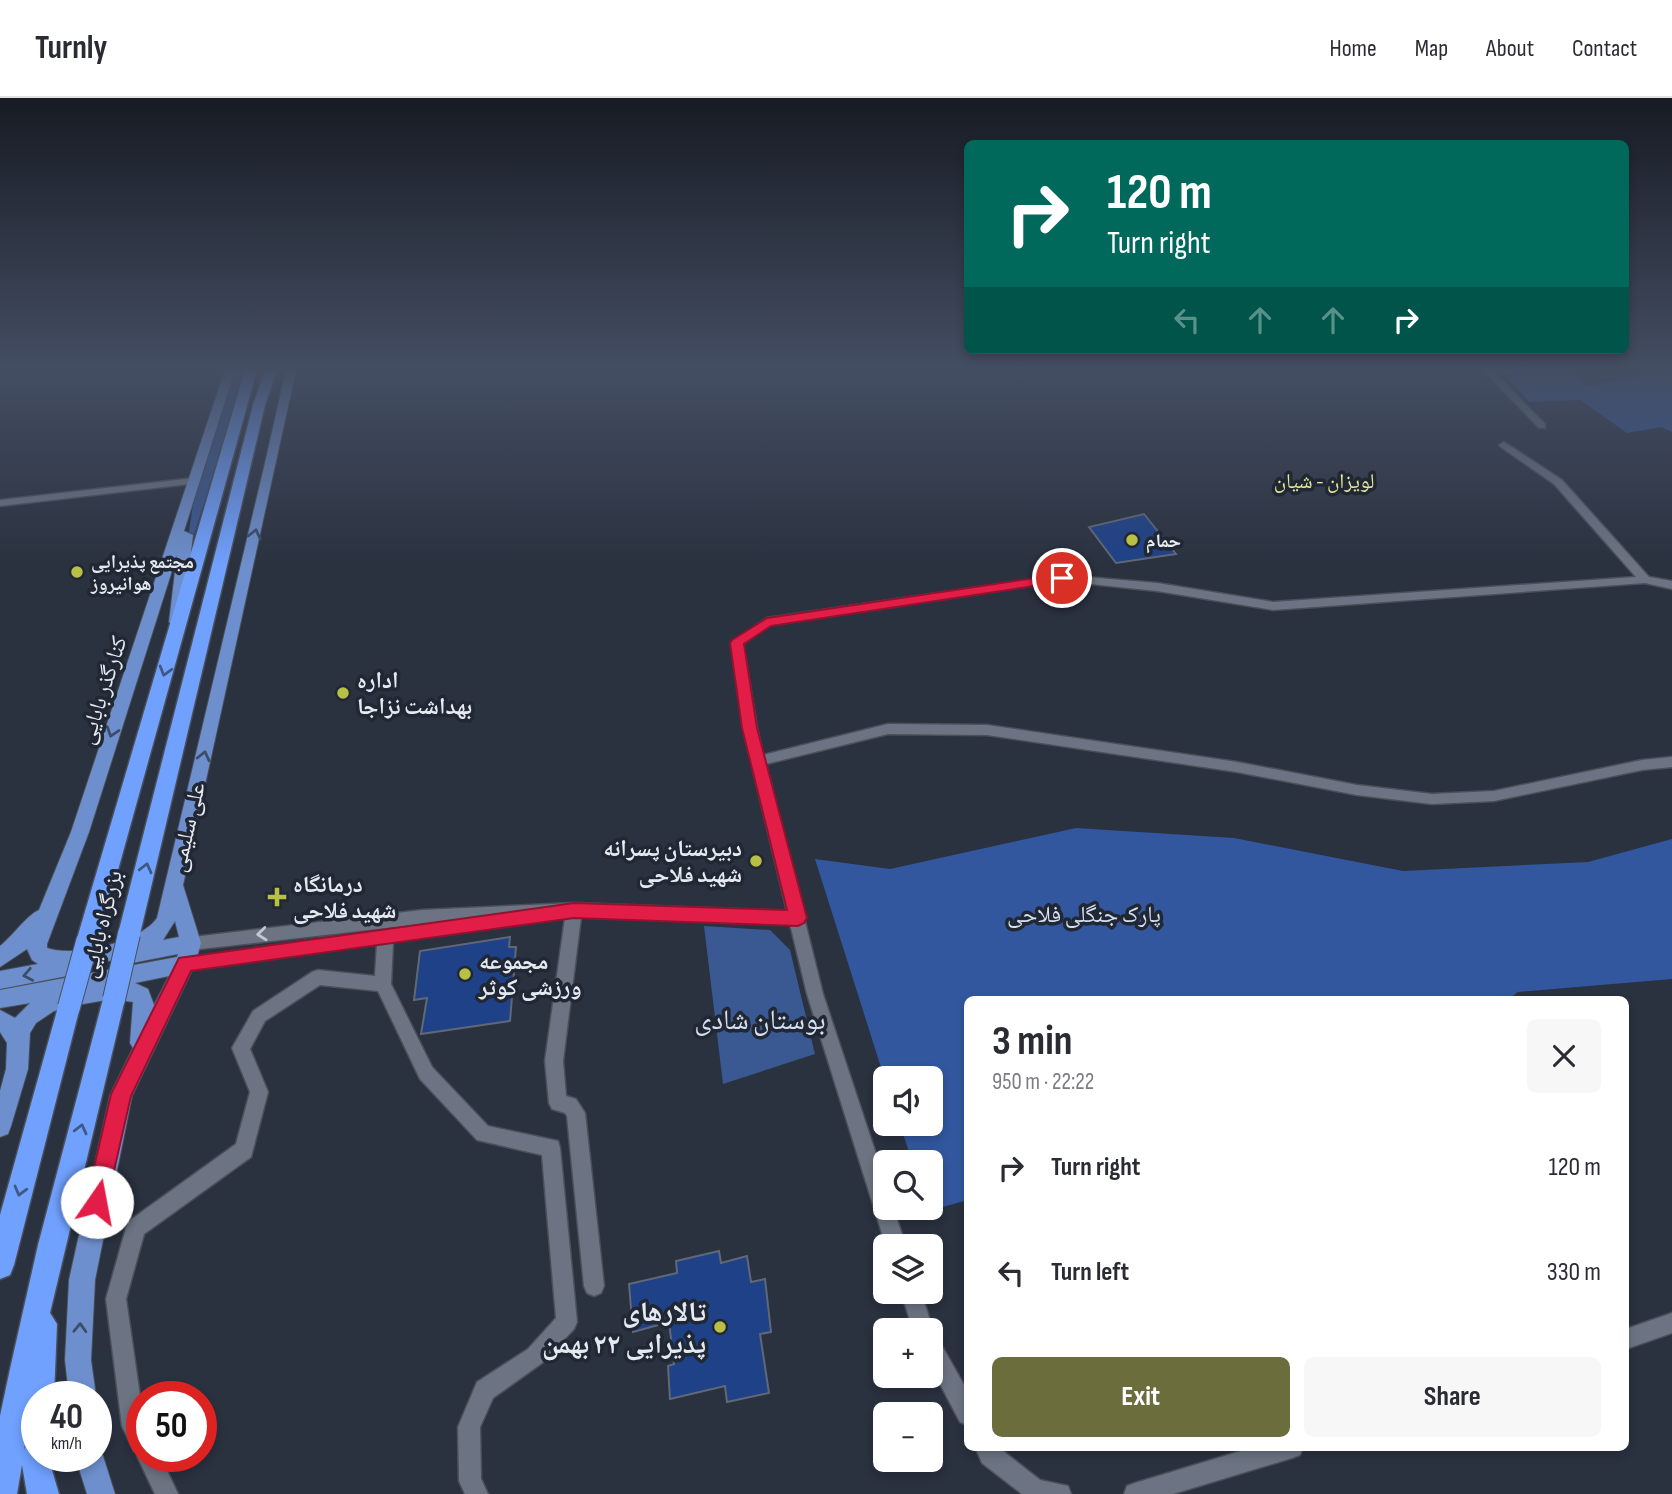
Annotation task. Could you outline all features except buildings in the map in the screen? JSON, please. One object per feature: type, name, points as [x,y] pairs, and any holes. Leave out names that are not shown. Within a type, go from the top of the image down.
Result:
[{"type":"highway","name":"بزرگراه بابایی","points":[[0,1265],[87,942],[230,435]]},
{"type":"highway","name":"بزرگراه بابایی","points":[[1,1494],[15,1407],[46,1267],[253,435]]},
{"type":"highway","points":[[40,1381],[46,1267]]},
{"type":"highway","points":[[38,1472],[43,1494]]},
{"type":"main road","points":[[174,639],[179,579],[194,481],[209,435]]},
{"type":"main road","name":"علی سلیمی","points":[[191,943],[174,885],[276,435]]},
{"type":"main road","name":"کنارگذر بابایی","points":[[47,910],[80,832],[194,481]]},
{"type":"main road","points":[[47,910],[36,947],[39,955],[48,960],[101,954],[142,943],[153,936],[167,918],[174,885]]},
{"type":"main road","points":[[0,958],[23,940],[47,910]]},
{"type":"main road","points":[[0,980],[191,943],[185,964],[121,1094],[82,1280],[78,1360],[80,1381]]},
{"type":"main road","points":[[0,999],[185,964]]},
{"type":"main road","points":[[0,1126],[17,1068],[18,1032],[24,1021],[48,1004],[84,994],[130,989],[139,992],[144,999],[140,1054]]},
{"type":"main road","points":[[0,1020],[10,1027],[18,1042]]},
{"type":"main road","points":[[94,1472],[101,1494]]},
{"type":"street","points":[[1504,445],[1558,482],[1646,580]]},
{"type":"street","points":[[0,503],[194,481]]},
{"type":"street","points":[[892,1234],[816,995],[750,728],[737,643],[767,622],[1062,578],[1157,587],[1273,606],[1646,580],[1672,585]]},
{"type":"street","points":[[758,761],[888,729],[987,730],[1237,767],[1357,790],[1432,799],[1494,796],[1642,765],[1672,762]]},
{"type":"street","points":[[191,943],[422,917],[574,910],[798,918]]},
{"type":"street","points":[[185,964],[574,910]]},
{"type":"street","points":[[574,910],[554,1061],[558,1103],[570,1105],[576,1114],[594,1286]]},
{"type":"street","points":[[386,937],[383,984],[426,1073],[483,1134],[551,1148],[567,1322],[535,1356],[485,1390],[468,1427],[470,1481],[477,1494]]},
{"type":"street","points":[[127,1381],[116,1298],[136,1228],[244,1150],[259,1092],[241,1048],[259,1016],[318,977],[383,984]]},
{"type":"street","points":[[1629,1338],[1672,1322]]},
{"type":"street","points":[[943,1368],[964,1407]]},
{"type":"street","points":[[988,1451],[1036,1491],[1060,1494]]},
{"type":"street","points":[[1135,1494],[1279,1451]]},
{"type":"street","points":[[156,1472],[167,1494]]},
{"type":"green space","points":[[214,435],[225,435],[183,570],[194,498]]},
{"type":"green space","name":"پارک جنگلی فلاحی","points":[[1076,828],[1234,838],[1403,871],[1588,862],[1672,839],[1672,979],[1518,992],[1513,996],[964,996],[964,1201],[943,1207],[943,1150],[908,1150],[904,1136],[943,1136],[943,1066],[881,1066],[815,859],[890,869]]},
{"type":"green space","name":"بوستان شادی","points":[[704,926],[770,930],[790,950],[815,1054],[723,1084]]},
{"type":"place","name":"حمام","points":[[1132,540]]},
{"type":"place","name":"مجتمع پذیرایی هوانیروز","points":[[77,572]]},
{"type":"place","name":"اداره بهداشت نزاجا","points":[[343,693]]},
{"type":"place","name":"دبیرستان پسرانه شهید فلاحی","points":[[756,861]]},
{"type":"place","name":"درمانگاه شهید فلاحی","points":[[277,897]]},
{"type":"place","name":"مجموعه ورزشی کوثر","points":[[465,974]]},
{"type":"place","name":"تالارهای پذیرایی ۲۲ بهمن","points":[[720,1327]]},
{"type":"district","name":"لویزان - شیان","points":[[1324,481]]},
{"type":"route","points":[[97,1202],[121,1094],[185,964],[574,910],[798,918],[750,728],[737,643],[767,622],[1062,578]]}]
